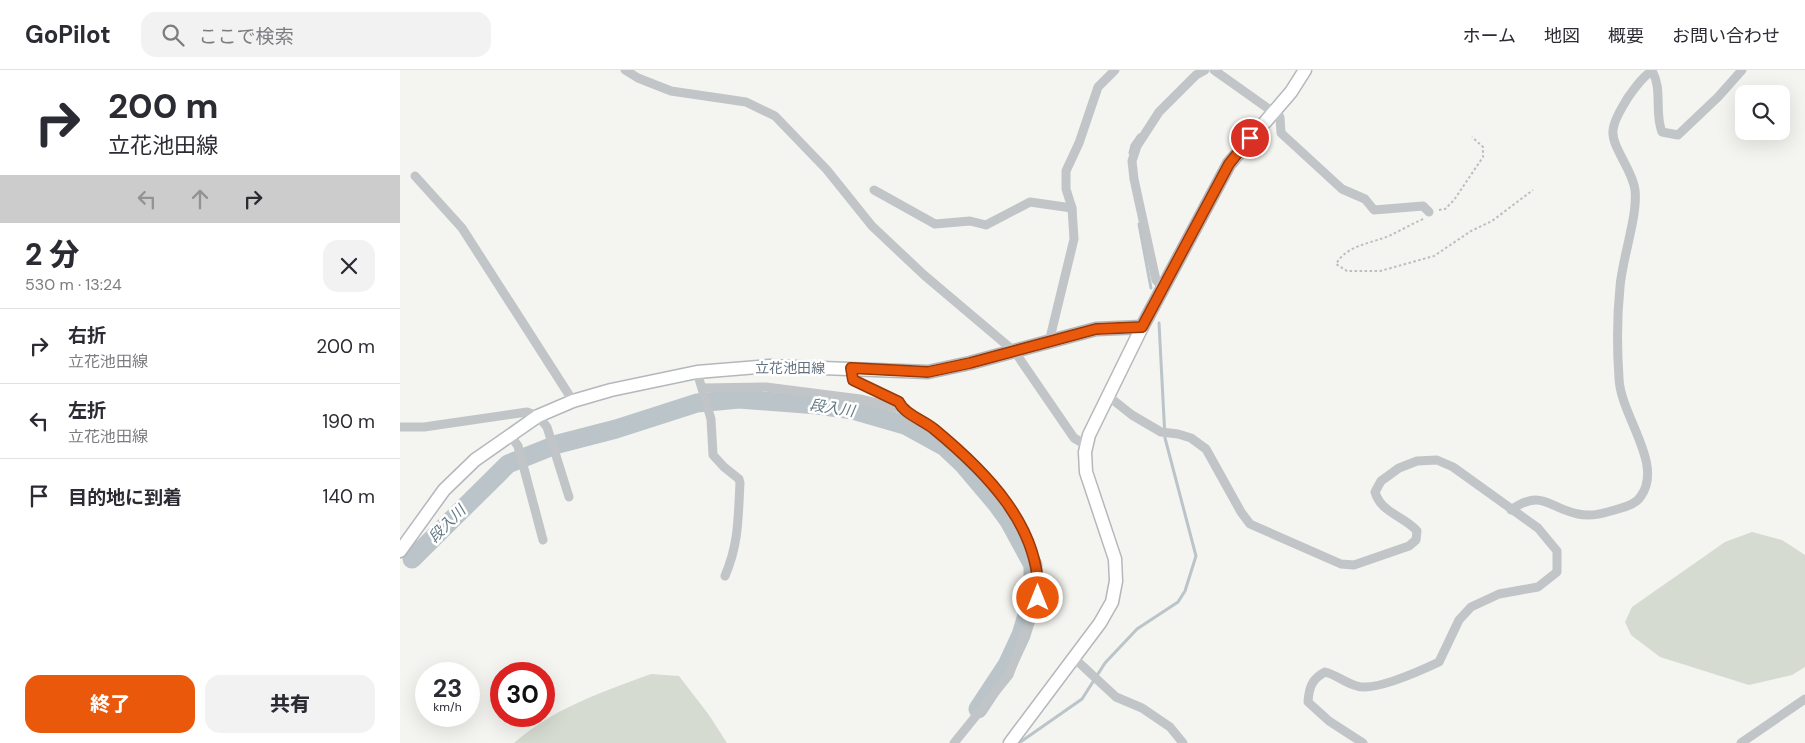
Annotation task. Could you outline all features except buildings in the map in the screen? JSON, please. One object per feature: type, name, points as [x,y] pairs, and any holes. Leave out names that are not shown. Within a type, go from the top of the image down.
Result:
[{"type":"main road","points":[[1010,743],[1074,658],[1112,602],[1116,581],[1114,552],[1086,472],[1086,445],[1095,420],[1229,164],[1291,92],[1305,70]]},
{"type":"main road","name":"立花池田線","points":[[400,551],[444,490],[475,460],[538,416],[573,401],[611,390],[698,372],[769,366],[928,372],[1015,352],[1096,329],[1142,327]]},
{"type":"street","points":[[625,70],[638,78],[671,91],[746,102],[775,116],[827,170],[872,226],[924,275],[1015,352],[1074,438],[1086,445]]},
{"type":"street","points":[[1049,342],[1074,238],[1072,208],[1066,188],[1066,171],[1079,143],[1098,87],[1115,70]]},
{"type":"street","points":[[1163,288],[1156,280],[1134,179],[1132,160],[1136,146],[1159,112],[1196,75],[1205,70]]},
{"type":"street","points":[[1214,70],[1280,117],[1280,133],[1342,189],[1366,199],[1374,210],[1423,206],[1429,212]]},
{"type":"street","points":[[1511,510],[1523,501],[1541,499],[1576,514],[1592,515],[1627,506],[1641,497],[1648,481],[1648,463],[1627,414],[1618,380],[1620,287],[1635,191],[1624,160],[1614,140],[1613,130],[1629,97],[1645,75],[1652,72],[1657,79],[1657,122],[1662,132],[1668,135],[1678,135],[1742,70]]},
{"type":"street","points":[[415,176],[462,228],[573,401]]},
{"type":"street","points":[[874,190],[935,224],[970,221],[986,225],[1030,202],[1072,208]]},
{"type":"street","points":[[851,368],[853,380],[899,402],[902,409]]},
{"type":"street","points":[[698,372],[711,419],[713,455],[739,479],[740,483],[738,532],[733,557],[725,576]]},
{"type":"street","points":[[703,388],[766,387],[860,398],[902,409],[924,421],[952,444],[997,489],[1018,520],[1036,562],[1038,598],[1009,675],[954,743]]},
{"type":"street","points":[[1108,396],[1132,415],[1160,432],[1191,438],[1206,449],[1241,512],[1250,524],[1340,564],[1354,565],[1409,546],[1416,540],[1417,531],[1410,522],[1384,508],[1377,500],[1375,492],[1381,480],[1399,468],[1417,461],[1437,460],[1453,467],[1538,528],[1557,551],[1557,572],[1538,586],[1499,594],[1471,607],[1459,620],[1439,662],[1372,687],[1357,686],[1337,675],[1325,672],[1315,677],[1308,689],[1308,702],[1329,721],[1363,743]]},
{"type":"street","points":[[400,427],[424,427],[527,412],[538,416],[547,427],[569,497]]},
{"type":"street","points":[[510,435],[518,446],[543,540]]},
{"type":"street","points":[[1074,658],[1116,697],[1142,708],[1170,727],[1183,743]]},
{"type":"street","points":[[1741,743],[1805,699]]},
{"type":"path","points":[[1472,138],[1482,147],[1483,157],[1454,200],[1445,208],[1429,212],[1422,219],[1389,236],[1359,245],[1341,255],[1336,264],[1347,271],[1380,271],[1434,256],[1471,231],[1492,220],[1532,190]]},
{"type":"shaded area","points":[[1752,532],[1782,540],[1805,555],[1805,667],[1792,675],[1749,685],[1660,657],[1631,635],[1625,622],[1632,607],[1725,542]]},
{"type":"shaded area","points":[[651,674],[679,676],[709,715],[727,743],[514,743],[535,727],[555,727],[555,715],[597,695]]},
{"type":"waterway","points":[[1130,153],[1132,145],[1139,135]]},
{"type":"waterway","points":[[1139,224],[1151,288]]},
{"type":"waterway","points":[[1019,743],[1082,699],[1105,663],[1137,629],[1178,602],[1185,591],[1196,556],[1165,438],[1159,323]]},
{"type":"waterway","name":"段入川","points":[[412,559],[508,464],[558,444],[616,429],[697,403],[739,399],[818,405],[853,410],[905,425],[945,447],[963,464],[996,503],[1009,521],[1033,565],[1033,596],[1021,635],[1007,665],[978,709]]},
{"type":"route","points":[[1038,598],[1039,582],[1036,562],[1018,520],[997,489],[952,444],[924,421],[902,409],[899,402],[853,380],[851,368],[928,372],[1015,352],[1096,329],[1142,327],[1229,164],[1250,138]]}]
